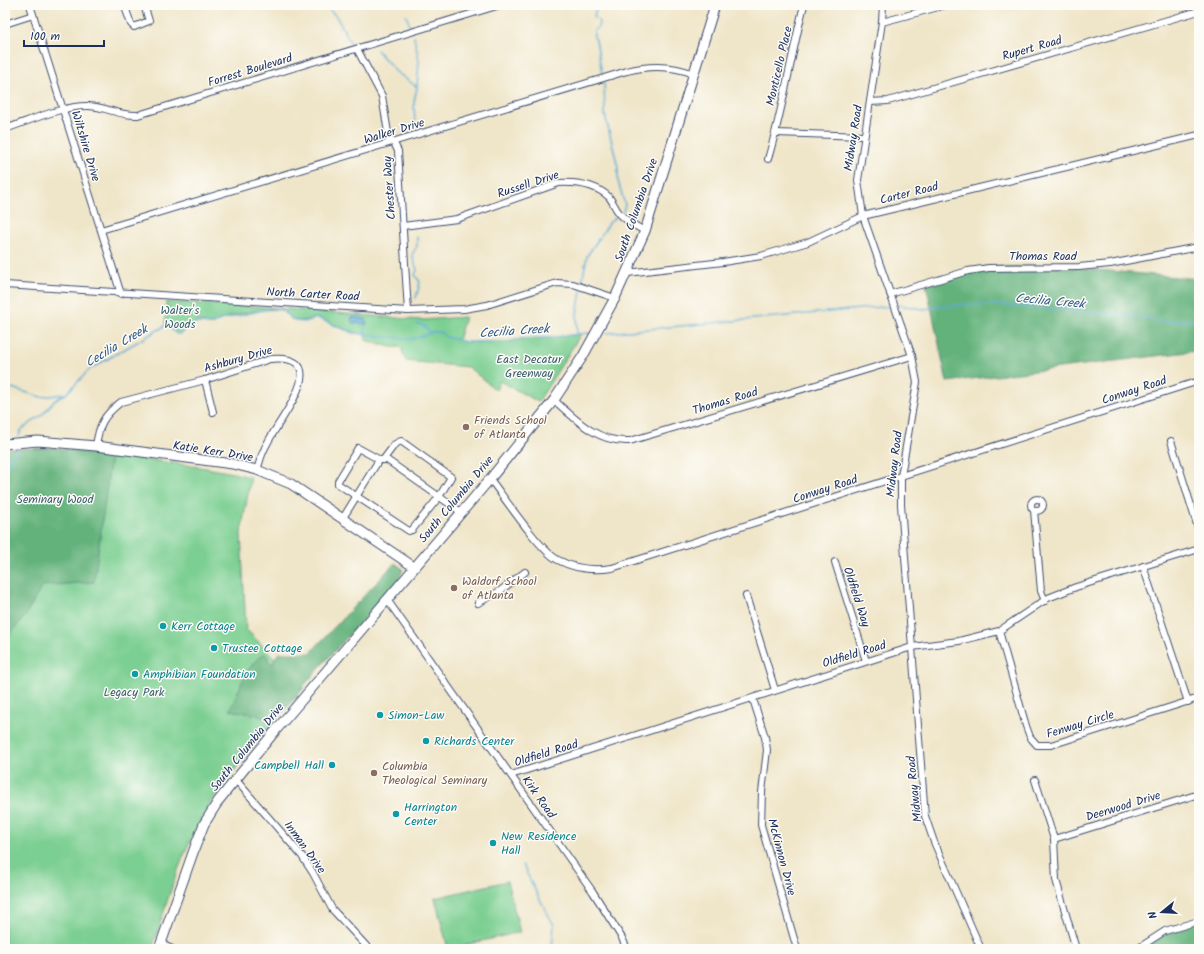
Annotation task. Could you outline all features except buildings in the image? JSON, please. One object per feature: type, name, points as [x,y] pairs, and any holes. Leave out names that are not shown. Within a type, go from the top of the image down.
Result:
[{"type":"main road","name":"South Columbia Drive","points":[[160,947],[204,824],[235,779],[388,601],[414,567],[490,479],[554,400],[583,356],[615,298],[645,231],[715,5]]},
{"type":"main road","name":"Katie Kerr Drive","points":[[5,444],[16,441],[38,441],[96,446],[233,464],[257,470],[291,484],[414,567]]},
{"type":"street","name":"Wiltshire Drive","points":[[30,5],[121,294]]},
{"type":"street","points":[[130,5],[125,7],[131,24],[134,27],[150,22],[144,5]]},
{"type":"street","name":"Forrest Boulevard","points":[[5,129],[64,110],[90,106],[120,114],[138,115],[500,5]]},
{"type":"street","name":"Monticello Place","points":[[768,159],[776,133],[793,48],[804,5]]},
{"type":"street","name":"Midway Road","points":[[883,5],[882,22],[858,180],[863,216],[912,356],[917,382],[901,476],[900,505],[925,816],[934,842],[981,949]]},
{"type":"street","points":[[882,22],[946,5]]},
{"type":"street","name":"Rupert Road","points":[[870,102],[888,101],[1199,11]]},
{"type":"street","points":[[5,24],[33,15]]},
{"type":"street","name":"Chester Way","points":[[357,49],[382,96],[389,139],[394,143],[398,151],[408,311]]},
{"type":"street","name":"Walker Drive","points":[[101,230],[394,143],[486,113],[640,68],[674,67],[694,74]]},
{"type":"street","points":[[776,133],[864,136]]},
{"type":"street","name":"Carter Road","points":[[627,273],[761,256],[808,242],[863,216],[1199,135]]},
{"type":"street","name":"Russell Drive","points":[[403,226],[457,218],[559,183],[575,182],[594,187],[609,198],[619,214],[631,224],[645,231]]},
{"type":"street","name":"Thomas Road","points":[[890,294],[975,270],[1014,267],[1079,267],[1110,264],[1198,247]]},
{"type":"street","name":"North Carter Road","points":[[5,285],[121,294],[408,311],[464,309],[487,305],[557,283],[573,284],[615,298]]},
{"type":"street","name":"Thomas Road","points":[[554,400],[581,425],[594,433],[619,442],[630,441],[912,356]]},
{"type":"street","name":"Ashbury Drive","points":[[96,446],[102,421],[110,410],[122,402],[204,380],[270,359],[281,358],[296,364],[303,373],[302,385],[267,443],[257,470]]},
{"type":"street","points":[[204,380],[213,412]]},
{"type":"street","name":"Conway Road","points":[[490,479],[545,550],[557,560],[582,569],[595,570],[612,568],[1199,381]]},
{"type":"street","points":[[343,518],[356,496],[382,460],[395,444],[401,441],[451,477],[440,497],[412,530],[408,531],[356,496],[338,484],[338,481],[357,450],[361,449],[382,460],[387,460],[440,497],[461,512]]},
{"type":"street","points":[[1171,441],[1197,518],[1199,531]]},
{"type":"street","points":[[1034,510],[1041,591],[1045,601]]},
{"type":"street","name":"Oldfield Road","points":[[511,775],[912,647],[959,641],[999,631],[1045,601],[1076,587],[1199,549]]},
{"type":"street","name":"Oldfield Way","points":[[835,562],[866,661]]},
{"type":"street","points":[[1143,566],[1188,702]]},
{"type":"street","points":[[478,603],[500,591],[525,572]]},
{"type":"street","points":[[746,596],[775,690]]},
{"type":"street","name":"Kirk Road","points":[[388,601],[593,892],[622,938],[627,949]]},
{"type":"street","name":"Fenway Circle","points":[[999,631],[1026,726],[1030,737],[1037,745],[1051,745],[1199,698]]},
{"type":"street","name":"McKinnon Drive","points":[[753,699],[765,737],[767,750],[760,825],[797,949]]},
{"type":"street","name":"Inman Drive","points":[[235,779],[302,856],[332,909],[369,949]]},
{"type":"street","points":[[1035,780],[1054,839],[1056,880],[1076,949]]},
{"type":"street","name":"Deerwood Drive","points":[[1054,839],[1199,794]]},
{"type":"street","points":[[1137,949],[1165,931],[1199,921]]},
{"type":"street","points":[[160,947],[172,949]]},
{"type":"green space","points":[[1053,266],[1199,279],[1199,358],[1196,351],[947,382],[926,284],[986,267]]},
{"type":"green space","name":"East Decatur Greenway","points":[[166,302],[251,306],[421,320],[465,317],[458,340],[466,342],[508,342],[521,339],[581,334],[538,402],[500,381],[496,390],[468,367],[406,361],[401,347],[392,347],[367,341],[364,334],[351,331],[324,320],[294,320],[280,310],[276,309],[252,312],[225,318],[213,324],[197,322],[182,333],[176,334],[169,327],[165,326]]},
{"type":"green space","name":"Legacy Park","points":[[59,448],[179,464],[251,477],[241,533],[246,629],[304,688],[238,765],[206,809],[187,847],[152,949],[5,949],[5,449]]},
{"type":"green space","name":"Seminary Wood","points":[[59,448],[111,456],[94,582],[42,586],[26,615],[5,640],[5,449]]},
{"type":"green space","points":[[395,563],[403,569],[399,580],[320,667],[272,723],[257,715],[230,710],[248,671],[258,658],[264,654],[268,657],[268,661],[273,664],[279,653],[310,653]]},
{"type":"green space","points":[[507,881],[520,932],[448,949],[435,898]]},
{"type":"green space","points":[[1199,920],[1199,949],[1137,949],[1163,931]]},
{"type":"water","points":[[352,317],[366,319],[367,324],[352,323]]},
{"type":"waterway","points":[[324,5],[336,16],[351,43]]},
{"type":"waterway","points":[[597,5],[594,17],[599,21],[598,27],[594,31],[594,37],[596,40],[602,74]]},
{"type":"waterway","points":[[406,15],[410,26]]},
{"type":"waterway","points":[[414,37],[419,60],[417,86]]},
{"type":"waterway","points":[[377,50],[395,71],[417,87],[414,102],[415,126]]},
{"type":"waterway","points":[[604,82],[605,115],[618,167],[618,181],[625,205],[623,211]]},
{"type":"waterway","points":[[582,282],[587,256],[610,222],[616,217]]},
{"type":"waterway","points":[[416,298],[420,282],[415,275],[417,270],[412,255],[417,246],[417,237]]},
{"type":"waterway","points":[[577,334],[577,314],[581,291]]},
{"type":"waterway","name":"Cecilia Creek","points":[[899,305],[923,309],[965,304],[1001,305],[1140,317],[1163,322],[1199,319]]},
{"type":"waterway","name":"Cecilia Creek","points":[[607,333],[892,306]]},
{"type":"waterway","name":"Cecilia Creek","points":[[19,436],[21,430],[42,415],[54,401],[67,393],[90,369],[165,326],[179,334],[196,323],[213,324],[220,320],[264,310],[278,309],[284,311],[295,321],[305,322],[317,318],[353,333],[409,339],[417,338],[433,332],[440,332],[446,337],[466,342],[508,342],[521,339],[547,338],[588,333]]},
{"type":"waterway","points":[[357,311],[358,317]]},
{"type":"waterway","points":[[417,324],[423,325],[430,332]]},
{"type":"waterway","points":[[365,325],[366,334]]},
{"type":"waterway","points":[[5,386],[41,397],[65,394]]},
{"type":"waterway","name":"Cecilia Creek","points":[[5,468],[16,450]]},
{"type":"waterway","points":[[523,865],[554,925],[552,949]]},
{"type":"place","name":"Friends School of Atlanta","points":[[466,427]]},
{"type":"place","name":"Waldorf School of Atlanta","points":[[454,588]]},
{"type":"place","name":"Kerr Cottage","points":[[163,626]]},
{"type":"place","name":"Trustee Cottage","points":[[214,648]]},
{"type":"place","name":"Amphibian Foundation","points":[[135,674]]},
{"type":"place","name":"Simon-Law","points":[[380,715]]},
{"type":"place","name":"Richards Center","points":[[426,741]]},
{"type":"place","name":"Campbell Hall","points":[[332,765]]},
{"type":"place","name":"Columbia Theological Seminary","points":[[374,773]]},
{"type":"place","name":"Harrington Center","points":[[396,814]]},
{"type":"place","name":"New Residence Hall","points":[[493,843]]},
{"type":"park label","name":"Walter's Woods","points":[[180,317]]}]
